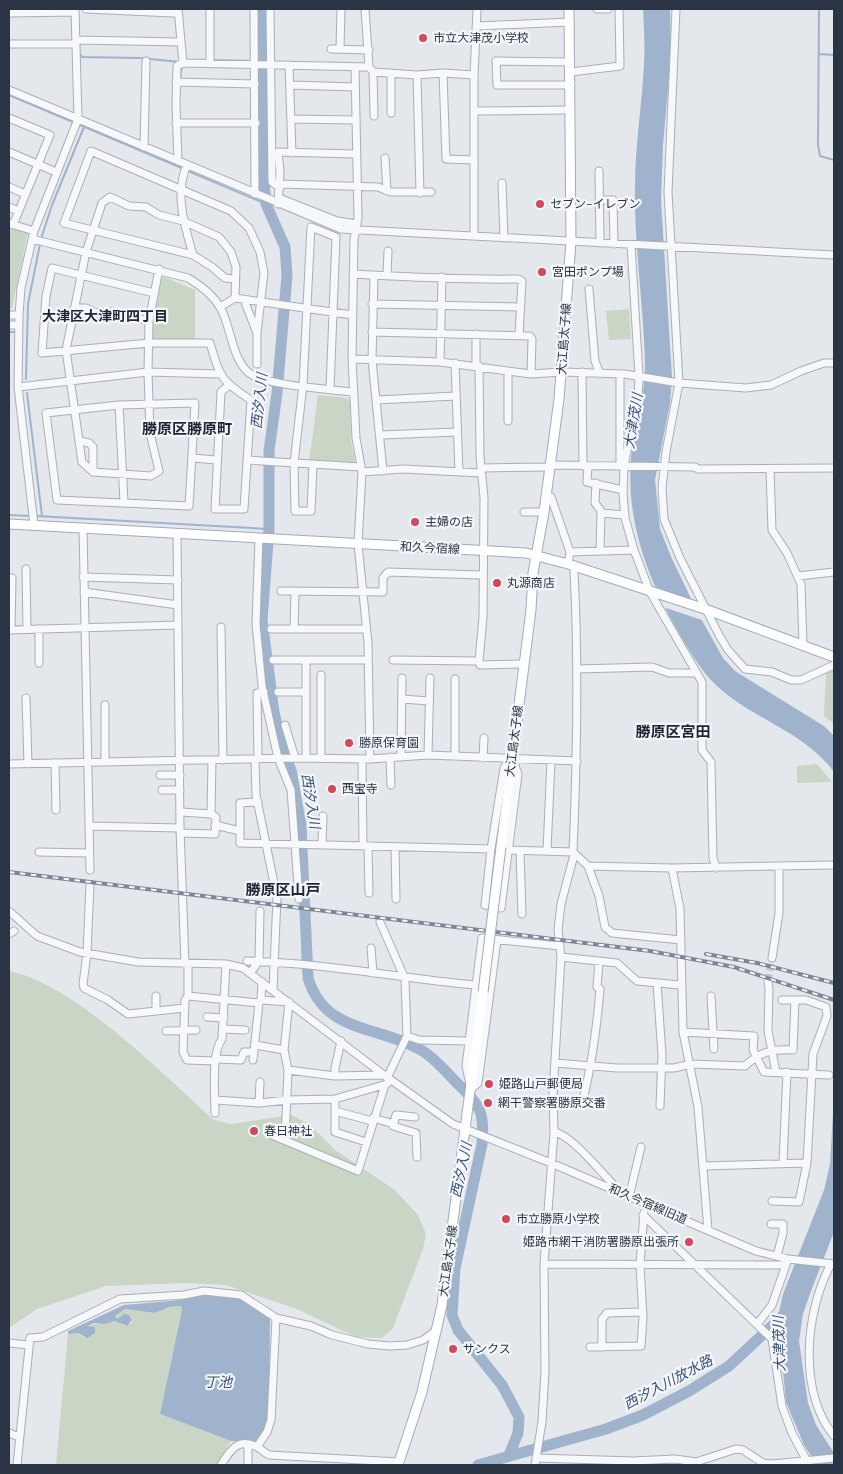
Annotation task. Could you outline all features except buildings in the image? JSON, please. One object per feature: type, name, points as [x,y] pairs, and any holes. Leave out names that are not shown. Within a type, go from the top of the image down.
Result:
[{"type":"main road","name":"大江島太子線","points":[[398,1464],[422,1392],[442,1305],[482,992],[505,849],[512,758],[562,372],[571,242],[570,9]]},
{"type":"main road","name":"和久今宿線","points":[[9,524],[537,554],[705,610],[834,657]]},
{"type":"street","points":[[86,9],[173,13],[173,9]]},
{"type":"street","points":[[178,9],[181,42],[180,64],[176,82],[178,161]]},
{"type":"street","points":[[210,9],[210,64]]},
{"type":"street","points":[[254,9],[255,194]]},
{"type":"street","points":[[270,9],[269,65],[272,182],[280,186],[355,186],[378,187],[387,191],[431,192]]},
{"type":"street","points":[[340,49],[341,9]]},
{"type":"street","points":[[365,9],[374,116]]},
{"type":"street","points":[[474,236],[474,76],[477,9]]},
{"type":"street","points":[[598,9],[608,9]]},
{"type":"street","points":[[571,72],[620,66],[619,9]]},
{"type":"street","points":[[676,9],[668,162],[679,383],[662,488],[664,519],[705,610],[728,650],[745,669],[772,672],[791,680],[801,680],[834,664]]},
{"type":"street","points":[[9,13],[75,11],[78,119],[33,235],[21,288],[18,325],[18,387],[34,525]]},
{"type":"street","points":[[477,26],[570,22]]},
{"type":"street","points":[[9,44],[181,42]]},
{"type":"street","points":[[331,49],[369,50]]},
{"type":"street","points":[[144,147],[146,61]]},
{"type":"street","points":[[570,62],[496,61],[496,85],[571,86]]},
{"type":"street","points":[[180,64],[355,67],[417,75],[442,72],[474,76]]},
{"type":"street","points":[[289,65],[292,153]]},
{"type":"street","points":[[355,67],[356,227],[353,274],[352,359],[353,392],[356,408],[356,438],[361,470],[358,544],[364,591],[368,660],[366,846],[369,894]]},
{"type":"street","points":[[442,72],[446,159],[474,160]]},
{"type":"street","points":[[391,73],[391,113]]},
{"type":"street","points":[[417,75],[420,193]]},
{"type":"street","points":[[176,82],[255,84]]},
{"type":"street","points":[[290,85],[355,87]]},
{"type":"street","points":[[9,90],[255,194],[279,201],[341,229],[356,227],[571,242],[834,255]]},
{"type":"street","points":[[475,110],[570,110]]},
{"type":"street","points":[[9,118],[50,135],[11,224],[33,235],[86,252],[160,269],[193,281],[220,307],[244,368],[256,377],[272,381],[353,392]]},
{"type":"street","points":[[291,120],[355,120]]},
{"type":"street","points":[[176,123],[256,123]]},
{"type":"street","points":[[235,278],[225,278],[193,255],[64,223],[92,151],[231,211],[249,228],[260,252],[263,266],[262,302],[257,334],[257,364]]},
{"type":"street","points":[[9,152],[56,172]]},
{"type":"street","points":[[279,201],[278,152],[355,154]]},
{"type":"street","points":[[385,158],[387,191]]},
{"type":"street","points":[[187,165],[181,189],[183,221],[193,255]]},
{"type":"street","points":[[598,171],[600,243]]},
{"type":"street","points":[[502,183],[504,238]]},
{"type":"street","points":[[9,187],[25,194]]},
{"type":"street","points":[[160,269],[149,321],[148,372],[150,433],[159,471],[151,476],[93,472],[82,462],[72,379],[66,350],[86,252],[102,203],[110,197],[129,206],[146,207],[159,215],[183,221],[218,237],[231,252],[236,267],[235,298]]},
{"type":"street","points":[[599,200],[614,200],[614,244]]},
{"type":"street","points":[[9,207],[18,211]]},
{"type":"street","points":[[313,465],[311,511],[295,511],[294,463],[303,385],[311,227],[336,237],[330,389]]},
{"type":"street","points":[[622,466],[638,397],[639,376],[631,245]]},
{"type":"street","points":[[387,276],[388,251]]},
{"type":"street","points":[[154,293],[52,268],[46,296],[42,353],[149,343],[210,343],[220,374],[228,386],[251,400],[244,509],[215,509],[216,460],[221,392],[228,386]]},
{"type":"street","points":[[353,274],[474,280],[518,279],[522,281],[519,335]]},
{"type":"street","points":[[374,275],[372,360],[381,435],[383,471]]},
{"type":"street","points":[[440,362],[442,277]]},
{"type":"street","points":[[589,289],[595,361],[600,374]]},
{"type":"street","points":[[220,307],[235,298],[352,315]]},
{"type":"street","points":[[244,300],[257,334]]},
{"type":"street","points":[[372,304],[520,307]]},
{"type":"street","points":[[74,308],[86,308],[96,313],[110,312],[149,321]]},
{"type":"street","points":[[9,315],[19,315]]},
{"type":"street","points":[[9,326],[18,325]]},
{"type":"street","points":[[372,332],[530,336],[532,339],[531,374]]},
{"type":"street","points":[[476,334],[481,470],[484,498],[481,575],[483,617],[479,661],[480,665],[524,664]]},
{"type":"street","points":[[352,359],[454,363],[531,374],[582,372],[620,374],[679,383],[746,388],[771,385],[801,370],[834,363]]},
{"type":"street","points":[[454,363],[459,472]]},
{"type":"street","points":[[508,371],[508,421]]},
{"type":"street","points":[[18,387],[72,379],[148,372],[220,374]]},
{"type":"street","points":[[582,372],[587,482],[623,490]]},
{"type":"street","points":[[620,374],[625,515],[634,550],[650,592],[702,682],[702,750],[711,762],[713,858],[716,868]]},
{"type":"street","points":[[377,400],[456,396]]},
{"type":"street","points":[[196,403],[189,506],[57,500],[46,413],[119,405],[149,404],[196,403]]},
{"type":"street","points":[[119,405],[124,502]]},
{"type":"street","points":[[381,435],[457,432]]},
{"type":"street","points":[[79,441],[89,443],[92,447],[93,472]]},
{"type":"street","points":[[193,458],[216,460]]},
{"type":"street","points":[[247,460],[383,471],[403,469],[459,472],[550,466],[665,465],[695,467],[698,469],[834,468]]},
{"type":"street","points":[[770,469],[772,530],[801,584],[803,645]]},
{"type":"street","points":[[596,483],[595,503],[601,512],[600,551]]},
{"type":"street","points":[[546,495],[551,497],[570,552],[574,572],[577,669],[574,853],[561,904],[558,930],[561,957],[555,1064],[554,1132],[544,1264],[545,1371],[540,1437],[536,1462],[675,1459],[696,1462],[736,1449],[743,1450],[763,1463],[808,1462],[834,1458]]},
{"type":"street","points":[[524,512],[544,512]]},
{"type":"street","points":[[601,512],[625,515]]},
{"type":"street","points":[[84,528],[83,577],[90,870]]},
{"type":"street","points":[[177,533],[180,830],[188,996],[185,1008],[182,1052],[187,1060],[241,1060],[244,1052],[284,1050]]},
{"type":"street","points":[[260,538],[256,624],[264,692],[278,758],[291,790],[299,899]]},
{"type":"street","points":[[570,552],[634,550]]},
{"type":"street","points":[[26,569],[27,629]]},
{"type":"street","points":[[281,591],[383,592],[384,578],[388,572],[481,575]]},
{"type":"street","points":[[798,576],[834,572]]},
{"type":"street","points":[[83,577],[178,580]]},
{"type":"street","points":[[12,578],[10,588],[10,630],[178,625]]},
{"type":"street","points":[[294,629],[295,591]]},
{"type":"street","points":[[84,592],[178,606]]},
{"type":"street","points":[[221,627],[223,760]]},
{"type":"street","points":[[39,629],[39,663]]},
{"type":"street","points":[[271,630],[366,629]]},
{"type":"street","points":[[273,660],[368,660]]},
{"type":"street","points":[[306,660],[306,758]]},
{"type":"street","points":[[393,660],[479,661]]},
{"type":"street","points":[[577,669],[652,667],[670,673],[696,673]]},
{"type":"street","points":[[321,675],[321,758]]},
{"type":"street","points":[[401,755],[402,678]]},
{"type":"street","points":[[428,755],[430,678]]},
{"type":"street","points":[[455,679],[455,756]]},
{"type":"street","points":[[264,692],[257,694],[256,759],[258,802],[277,898],[273,990]]},
{"type":"street","points":[[278,692],[306,692]]},
{"type":"street","points":[[26,698],[28,764]]},
{"type":"street","points":[[402,699],[429,701]]},
{"type":"street","points":[[105,705],[106,762]]},
{"type":"street","points":[[285,725],[295,758]]},
{"type":"street","points":[[483,758],[484,738]]},
{"type":"street","points":[[9,764],[278,758],[366,759],[401,755],[576,762]]},
{"type":"street","points":[[390,757],[391,785]]},
{"type":"street","points":[[512,758],[504,768],[491,849],[485,905],[501,908],[505,849],[574,853],[588,866],[599,896],[605,927],[612,933],[681,940]]},
{"type":"street","points":[[211,814],[212,760]]},
{"type":"street","points":[[547,851],[551,760]]},
{"type":"street","points":[[55,763],[56,810]]},
{"type":"street","points":[[160,775],[180,775]]},
{"type":"street","points":[[162,790],[180,790]]},
{"type":"street","points":[[258,802],[240,802],[240,844],[491,849]]},
{"type":"street","points":[[89,826],[180,830],[215,834],[216,818],[211,814],[181,812]]},
{"type":"street","points":[[322,845],[323,816]]},
{"type":"street","points":[[215,825],[240,831]]},
{"type":"street","points":[[395,847],[396,899]]},
{"type":"street","points":[[520,851],[522,914]]},
{"type":"street","points":[[38,852],[89,853]]},
{"type":"street","points":[[588,866],[716,868],[834,865]]},
{"type":"street","points":[[772,958],[779,913],[779,867]]},
{"type":"street","points":[[672,868],[680,909],[680,984],[683,1032],[691,1064],[692,1085],[698,1107],[708,1230]]},
{"type":"street","points":[[90,885],[87,953],[82,984],[84,988],[93,991],[128,1014],[147,1014],[156,1010],[185,1008]]},
{"type":"street","points":[[9,911],[37,936],[87,953],[138,962],[226,964],[251,972],[259,962],[260,911]]},
{"type":"street","points":[[272,1134],[358,1171],[372,1120],[387,1078],[403,1048],[407,1036],[405,979],[380,922]]},
{"type":"street","points":[[497,940],[481,1067],[478,1083],[470,1089],[466,1066],[468,1040],[482,938],[560,946]]},
{"type":"street","points":[[371,948],[373,973]]},
{"type":"street","points":[[561,957],[617,963],[637,981],[657,984],[680,984]]},
{"type":"street","points":[[247,961],[301,963],[405,979],[475,985]]},
{"type":"street","points":[[583,1100],[591,1067],[600,989],[597,987],[599,962]]},
{"type":"street","points":[[215,1114],[216,1060],[223,1029],[226,964]]},
{"type":"street","name":"和久今宿線旧道","points":[[251,972],[387,1078],[453,1124],[552,1163],[756,1251],[777,1256],[787,1262],[832,1264]]},
{"type":"street","points":[[253,1052],[262,982]]},
{"type":"street","points":[[768,982],[770,1049],[776,1072]]},
{"type":"street","points":[[657,984],[662,1068],[660,1106]]},
{"type":"street","points":[[156,996],[156,1010]]},
{"type":"street","points":[[188,996],[260,1002],[289,1002],[284,1050],[288,1070],[285,1140]]},
{"type":"street","points":[[711,996],[714,1050]]},
{"type":"street","points":[[772,1201],[799,1202],[807,1163],[813,1054],[827,1016],[826,1008],[806,1000],[782,1000]]},
{"type":"street","points":[[555,1064],[591,1067],[662,1068],[691,1064],[745,1066],[756,1056],[770,1049],[793,1050],[795,1000]]},
{"type":"street","points":[[207,1016],[224,1018]]},
{"type":"street","points":[[223,1029],[246,1030]]},
{"type":"street","points":[[166,1031],[196,1030]]},
{"type":"street","points":[[683,1032],[754,1036],[753,1050],[764,1072],[829,1075]]},
{"type":"street","points":[[407,1036],[418,1040],[468,1040]]},
{"type":"street","points":[[335,1076],[341,1041]]},
{"type":"street","points":[[466,1066],[474,1054],[481,1067]]},
{"type":"street","points":[[288,1070],[335,1076],[387,1078]]},
{"type":"street","points":[[783,1162],[787,1072]]},
{"type":"street","points":[[259,1103],[260,1082]]},
{"type":"street","points":[[215,1100],[259,1103],[335,1099],[385,1085]]},
{"type":"street","points":[[335,1099],[335,1132],[366,1142]]},
{"type":"street","points":[[335,1111],[394,1124],[393,1126],[416,1132],[417,1157]]},
{"type":"street","points":[[394,1124],[396,1115],[415,1118]]},
{"type":"street","points":[[554,1132],[560,1133],[568,1139],[612,1182],[610,1188]]},
{"type":"street","points":[[629,1197],[641,1147]]},
{"type":"street","points":[[704,1166],[783,1162],[807,1163]]},
{"type":"street","points":[[590,1348],[641,1346],[640,1266],[644,1203]]},
{"type":"street","points":[[643,1214],[758,1323],[772,1339],[782,1406],[792,1433],[808,1462]]},
{"type":"street","points":[[771,1224],[783,1224],[783,1233],[777,1256]]},
{"type":"street","points":[[544,1264],[699,1266],[787,1262],[772,1306],[758,1323]]},
{"type":"street","points":[[832,1264],[819,1286],[811,1317],[810,1338],[814,1393],[824,1420],[834,1436]]},
{"type":"street","points":[[17,1465],[30,1338],[43,1337],[120,1299],[184,1295],[204,1291],[241,1295],[276,1318],[311,1326],[352,1340],[389,1346],[418,1342],[437,1330]]},
{"type":"street","points":[[602,1347],[602,1318],[607,1313],[642,1312]]},
{"type":"street","points":[[258,1447],[267,1432],[271,1420],[276,1318]]},
{"type":"street","points":[[9,1343],[28,1345]]},
{"type":"street","points":[[9,1433],[19,1437]]},
{"type":"street","points":[[248,1444],[248,1465]]},
{"type":"street","points":[[221,1465],[233,1446],[248,1444],[258,1447],[269,1455],[398,1464]]},
{"type":"green space","points":[[9,226],[28,232],[12,308],[9,308]]},
{"type":"green space","points":[[164,277],[195,290],[195,340],[154,341],[151,338],[160,279]]},
{"type":"green space","points":[[629,309],[631,339],[609,340],[606,311]]},
{"type":"green space","points":[[318,395],[347,398],[350,402],[351,441],[355,461],[353,464],[309,462]]},
{"type":"green space","points":[[826,670],[834,671],[834,724],[824,716]]},
{"type":"green space","points":[[817,764],[832,782],[797,783],[797,766]]},
{"type":"green space","points":[[9,971],[35,979],[62,993],[89,1012],[144,1056],[214,1120],[231,1124],[292,1115],[310,1125],[335,1150],[395,1190],[418,1215],[426,1234],[423,1249],[393,1328],[382,1338],[356,1337],[297,1309],[226,1285],[186,1283],[106,1286],[37,1309],[9,1328]]},
{"type":"green space","points":[[177,1305],[181,1306],[182,1310],[160,1414],[231,1441],[217,1465],[56,1465],[68,1334],[78,1333],[84,1338],[88,1325],[118,1321],[124,1326],[132,1323],[132,1318],[121,1316],[117,1319],[115,1316],[125,1309],[155,1313]]},
{"type":"water","name":"大津茂川","points":[[643,9],[670,9],[671,55],[663,145],[661,200],[672,377],[670,403],[655,480],[660,529],[699,615],[723,658],[735,671],[824,726],[834,736],[834,772],[820,756],[803,742],[747,709],[713,682],[699,665],[670,617],[647,567],[639,541],[633,515],[631,459],[645,378],[635,209],[636,156],[644,57]]},
{"type":"water","points":[[834,1094],[834,1232],[803,1314],[799,1341],[808,1403],[816,1425],[834,1453],[834,1465],[817,1465],[804,1445],[786,1402],[778,1317],[783,1294],[824,1190],[830,1164]]},
{"type":"water","name":"丁池","points":[[205,1294],[241,1297],[270,1316],[269,1418],[262,1434],[256,1441],[231,1441],[160,1414],[182,1310],[181,1306],[170,1307],[155,1313],[125,1309],[115,1316],[117,1319],[124,1314],[129,1315],[132,1320],[127,1326],[115,1321],[104,1324],[94,1323],[87,1326],[95,1327],[95,1333],[87,1338],[78,1333],[68,1334],[68,1331],[124,1305],[181,1300],[183,1297]]},
{"type":"pier","points":[[653,587],[694,601],[705,621],[663,607]]},
{"type":"waterway","name":"西汐入川","points":[[261,9],[263,171],[266,204],[285,247],[287,275],[277,393],[269,451],[269,529],[262,620],[274,712],[283,752],[291,770],[301,825],[308,978],[316,996],[327,1009],[340,1019],[355,1026],[404,1042],[426,1053],[465,1091],[476,1104],[482,1116],[482,1144],[455,1268],[452,1315],[458,1330],[502,1385],[519,1417],[518,1433],[509,1455]]},
{"type":"waterway","points":[[819,9],[818,145],[820,156],[834,160]]},
{"type":"waterway","points":[[80,54],[82,57],[140,58],[180,62]]},
{"type":"waterway","points":[[819,54],[834,55]]},
{"type":"waterway","points":[[180,78],[182,66]]},
{"type":"waterway","points":[[9,95],[184,169]]},
{"type":"waterway","points":[[41,239],[52,205],[84,127]]},
{"type":"waterway","points":[[188,171],[266,204]]},
{"type":"waterway","points":[[26,379],[28,304],[40,244]]},
{"type":"waterway","points":[[9,332],[16,332]]},
{"type":"waterway","points":[[27,393],[42,516]]},
{"type":"waterway","points":[[9,515],[31,516]]},
{"type":"waterway","points":[[36,516],[269,529]]},
{"type":"waterway","name":"西汐入川放水路","points":[[478,1465],[606,1429],[643,1415],[689,1391],[729,1366],[788,1311]]},
{"type":"tunnel","points":[[768,981],[772,958]]},
{"type":"railway","points":[[9,872],[650,951],[734,967],[834,1000]]},
{"type":"railway","points":[[706,954],[757,963],[834,983]]},
{"type":"place","name":"市立大津茂小学校","points":[[423,38]]},
{"type":"place","name":"セブン-イレブン","points":[[540,204]]},
{"type":"place","name":"宮田ポンプ場","points":[[542,272]]},
{"type":"place","name":"主婦の店","points":[[415,522]]},
{"type":"place","name":"丸源商店","points":[[497,583]]},
{"type":"place","name":"勝原保育園","points":[[349,743]]},
{"type":"place","name":"西宝寺","points":[[332,789]]},
{"type":"place","name":"姫路山戸郵便局","points":[[489,1084]]},
{"type":"place","name":"網干警察署勝原交番","points":[[488,1103]]},
{"type":"place","name":"春日神社","points":[[254,1131]]},
{"type":"place","name":"市立勝原小学校","points":[[506,1219]]},
{"type":"place","name":"姫路市網干消防署勝原出張所","points":[[689,1242]]},
{"type":"place","name":"サンクス","points":[[453,1349]]},
{"type":"district","name":"大津区大津町四丁目","points":[[105,316]]},
{"type":"district","name":"勝原区勝原町","points":[[187,429]]},
{"type":"district","name":"勝原区宮田","points":[[673,732]]},
{"type":"district","name":"勝原区山戸","points":[[283,890]]}]
